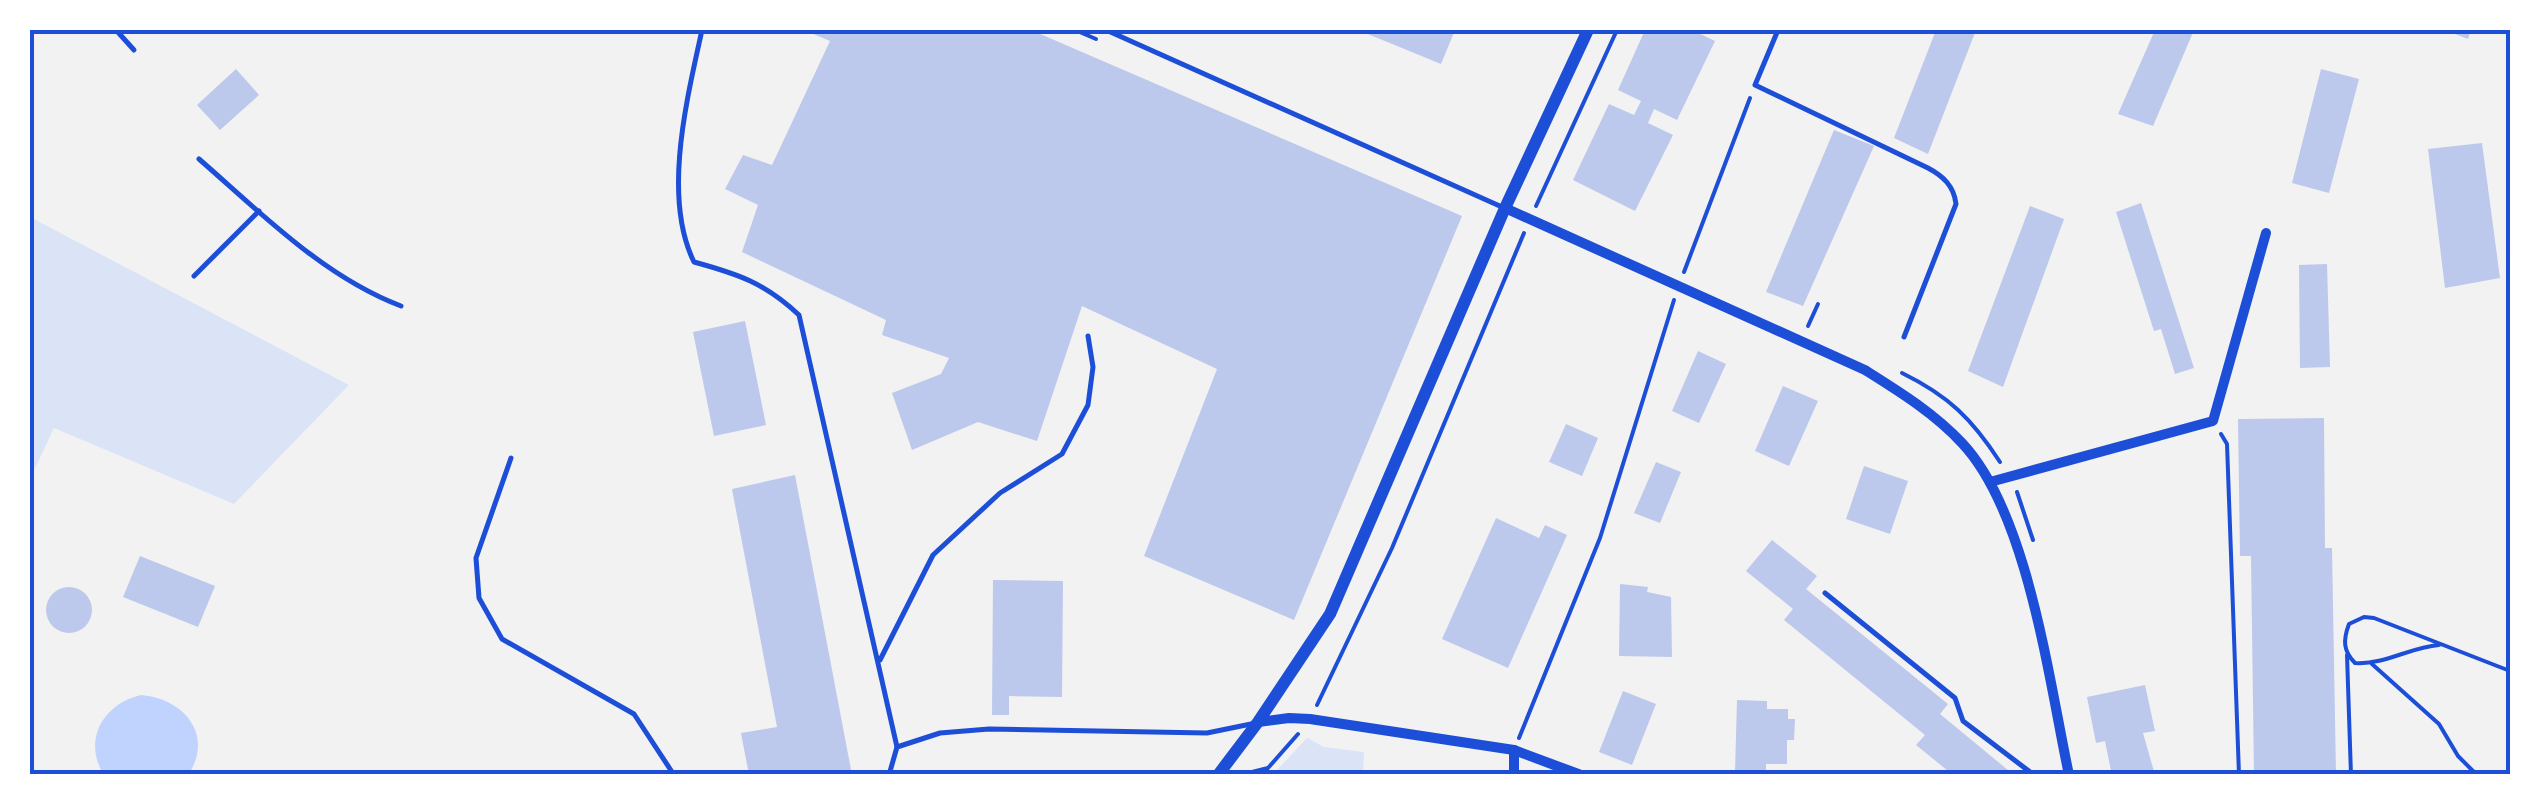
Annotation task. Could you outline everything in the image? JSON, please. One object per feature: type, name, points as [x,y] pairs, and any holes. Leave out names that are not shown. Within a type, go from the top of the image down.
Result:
[{"type":"street","points":[[1218,775],[1330,614],[1505,208],[1588,30]]},
{"type":"street","points":[[1505,208],[1865,370],[1912,399],[1964,445],[2001,503],[2031,600],[2069,775]]},
{"type":"street","points":[[1990,482],[2213,421],[2266,232]]},
{"type":"street","points":[[1258,722],[1310,720],[1514,750],[1580,775]]},
{"type":"street","points":[[1514,750],[1514,775]]},
{"type":"lane","points":[[116,30],[134,50]]},
{"type":"lane","points":[[702,30],[679,138],[682,239],[694,262],[740,274],[775,293],[798,315],[897,747],[889,775]]},
{"type":"lane","points":[[1106,30],[1505,208]]},
{"type":"lane","points":[[1778,30],[1755,85],[1928,168],[1951,186],[1956,204],[1904,337]]},
{"type":"lane","points":[[200,160],[259,211],[369,294],[400,306]]},
{"type":"lane","points":[[194,276],[259,211]]},
{"type":"lane","points":[[878,663],[933,556],[1000,493],[1062,454],[1088,405],[1093,367],[1088,336]]},
{"type":"lane","points":[[511,458],[476,558],[479,598],[502,640],[634,714],[674,775]]},
{"type":"lane","points":[[1825,593],[1955,698],[1964,720],[2034,775]]},
{"type":"lane","points":[[897,747],[940,733],[989,729],[1206,734],[1258,722]]},
{"type":"path","points":[[1240,775],[1268,768],[1310,720],[1392,548],[1530,219],[1616,30]]},
{"type":"path","points":[[1514,750],[1600,538],[1679,285],[1755,85]]},
{"type":"path","points":[[1808,326],[1818,304]]},
{"type":"path","points":[[2213,421],[2226,444],[2240,775]]},
{"type":"path","points":[[2351,775],[2344,638],[2349,624],[2364,617],[2414,632],[2510,671]]},
{"type":"path","points":[[2347,654],[2356,663],[2372,664],[2439,644]]},
{"type":"path","points":[[2372,664],[2440,724],[2458,756],[2476,775]]},
{"type":"shaded area","points":[[30,217],[349,385],[234,504],[54,428],[30,479]]},
{"type":"shaded area","points":[[1307,738],[1324,747],[1364,752],[1363,775],[1267,775],[1276,771]]},
{"type":"water","points":[[141,695],[170,703],[190,721],[198,746],[188,775],[104,775],[95,749],[100,725],[116,706]]},
{"type":"building","points":[[804,30],[1031,30],[1462,216],[1294,620],[1144,556],[1217,369],[1082,306],[1037,441],[978,422],[912,450],[892,393],[941,374],[949,358],[882,335],[886,320],[742,252],[758,205],[725,189],[743,155],[772,165],[830,41]]},
{"type":"building","points":[[1358,30],[1455,30],[1441,64]]},
{"type":"building","points":[[1645,30],[1692,30],[1715,41],[1677,120],[1654,109],[1648,123],[1673,135],[1635,211],[1573,180],[1609,104],[1634,115],[1641,101],[1618,90]]},
{"type":"building","points":[[1936,30],[1976,30],[1928,154],[1894,138]]},
{"type":"building","points":[[2155,30],[2194,30],[2153,126],[2118,114]]},
{"type":"building","points":[[2444,30],[2471,30],[2468,39]]},
{"type":"building","points":[[236,69],[259,95],[220,130],[197,105]]},
{"type":"building","points":[[2321,69],[2359,79],[2329,193],[2292,183]]},
{"type":"building","points":[[1834,130],[1874,146],[1803,306],[1766,292]]},
{"type":"building","points":[[2482,143],[2500,278],[2445,288],[2428,149]]},
{"type":"building","points":[[2141,203],[2194,368],[2175,374],[2161,329],[2154,331],[2116,212]]},
{"type":"building","points":[[2030,206],[2064,219],[2003,387],[1968,371]]},
{"type":"building","points":[[2327,264],[2330,367],[2300,368],[2299,265]]},
{"type":"building","points":[[745,321],[766,425],[714,436],[693,332]]},
{"type":"building","points":[[1698,351],[1726,364],[1699,423],[1672,411]]},
{"type":"building","points":[[1783,386],[1818,401],[1789,466],[1755,451]]},
{"type":"building","points":[[2324,418],[2325,548],[2332,548],[2336,775],[2254,775],[2251,556],[2240,556],[2238,419]]},
{"type":"building","points":[[1566,424],[1598,438],[1582,476],[1549,462]]},
{"type":"building","points":[[1656,462],[1681,472],[1660,523],[1634,513]]},
{"type":"building","points":[[1864,466],[1908,481],[1890,534],[1846,519]]},
{"type":"building","points":[[795,475],[852,775],[749,775],[741,733],[777,727],[732,489]]},
{"type":"building","points":[[1496,518],[1539,538],[1545,525],[1567,535],[1508,668],[1442,639]]},
{"type":"building","points":[[1772,540],[1817,576],[1806,589],[1948,704],[1940,714],[2014,775],[1953,775],[1916,745],[1925,735],[1784,620],[1793,609],[1746,571]]},
{"type":"building","points":[[140,556],[215,586],[198,627],[123,597]]},
{"type":"building","points":[[993,580],[1063,581],[1062,697],[1009,696],[1009,715],[992,715]]},
{"type":"building","points":[[1620,584],[1648,587],[1647,592],[1671,597],[1672,657],[1619,656]]},
{"type":"building","points":[[69,587],[85,594],[92,610],[85,626],[69,633],[53,626],[46,610],[53,594]]},
{"type":"building","points":[[2145,685],[2155,731],[2143,733],[2155,775],[2099,775],[2111,771],[2105,741],[2096,743],[2087,697]]},
{"type":"building","points":[[1623,691],[1656,704],[1632,765],[1599,752]]},
{"type":"building","points":[[1737,700],[1767,701],[1767,709],[1788,709],[1788,719],[1795,719],[1794,740],[1787,740],[1787,764],[1766,764],[1766,773],[1735,772]]}]
